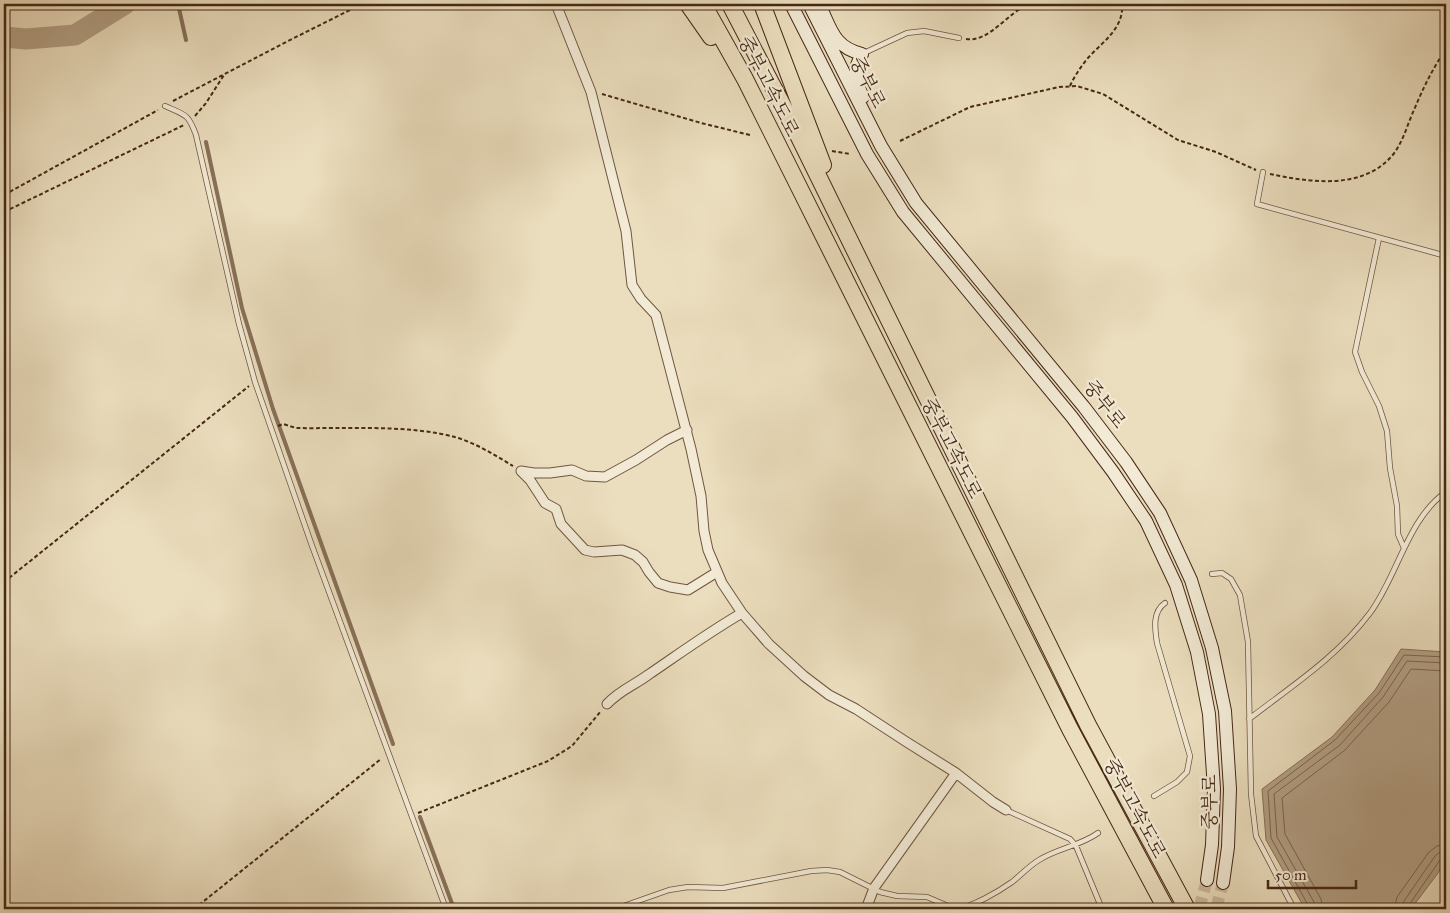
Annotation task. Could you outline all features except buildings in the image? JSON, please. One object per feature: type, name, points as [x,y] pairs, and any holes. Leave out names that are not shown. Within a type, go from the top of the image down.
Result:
[{"type":"highway","points":[[688,4],[754,99]]},
{"type":"highway","name":"중부고속도로","points":[[703,4],[754,99],[1070,728],[1166,909]]},
{"type":"highway","name":"중부고속도로","points":[[730,4],[796,131],[1088,725],[1187,909]]},
{"type":"highway","points":[[762,4],[860,261]]},
{"type":"main road","name":"중부로","points":[[791,4],[867,154],[903,212],[1072,417],[1113,472],[1146,521],[1176,585],[1196,652],[1209,714],[1214,789],[1212,845],[1207,880]]},
{"type":"main road","name":"중부로","points":[[809,4],[881,146],[916,202],[1084,407],[1126,462],[1160,513],[1191,580],[1212,648],[1225,711],[1230,789],[1228,847],[1222,883]]},
{"type":"main road","points":[[819,4],[841,46],[852,52],[862,54],[857,62],[854,73],[881,146]]},
{"type":"street","points":[[556,4],[591,92],[626,231],[632,285],[641,299],[656,315],[701,496],[704,531],[708,550],[722,583],[742,613],[769,644],[829,696],[856,709],[956,773],[1006,810]]},
{"type":"street","points":[[521,471],[534,474],[550,474],[572,470],[586,476],[605,476],[686,430]]},
{"type":"street","points":[[521,471],[530,480],[545,503],[556,509],[561,524],[585,550],[594,552],[622,550],[634,555],[643,562],[658,583],[676,588],[688,590],[717,572]]},
{"type":"street","points":[[607,704],[625,688],[647,676],[711,631],[742,613]]},
{"type":"street","points":[[866,909],[874,888],[956,773]]},
{"type":"lane","points":[[862,54],[907,33],[924,31],[959,38]]},
{"type":"lane","points":[[165,106],[188,116],[196,135],[239,324],[255,382],[311,543],[446,909]]},
{"type":"lane","points":[[1263,172],[1257,204],[1446,256]]},
{"type":"lane","points":[[1379,238],[1356,352],[1362,372],[1379,406],[1388,431],[1390,468],[1397,506],[1398,534],[1404,548]]},
{"type":"lane","points":[[1249,719],[1318,668],[1354,632],[1370,613],[1380,597],[1404,548],[1427,510],[1437,498],[1446,492]]},
{"type":"lane","points":[[1212,574],[1222,574],[1230,579],[1240,595],[1248,642],[1251,794],[1256,836],[1294,909]]},
{"type":"lane","points":[[1154,796],[1177,782],[1187,772],[1190,756],[1157,643],[1156,615],[1164,602]]},
{"type":"lane","points":[[1006,810],[1070,839],[1076,846],[1102,909]]},
{"type":"lane","points":[[615,909],[669,890],[688,887],[723,888],[811,871],[827,870],[840,872],[874,888],[897,896],[927,897],[956,909],[966,908],[1009,884],[1038,860],[1062,849],[1076,846],[1098,833]]},
{"type":"lane","points":[[1442,909],[1446,902]]},
{"type":"path","points":[[4,195],[225,73],[362,4]]},
{"type":"path","points":[[959,38],[971,40],[982,38],[1010,15],[1029,4]]},
{"type":"path","points":[[1070,86],[1074,77],[1088,59],[1120,23],[1123,14],[1122,4]]},
{"type":"path","points":[[900,142],[970,106],[1023,94],[1077,86],[1103,94],[1178,140],[1216,152],[1263,172],[1302,180],[1342,181],[1360,177],[1390,158],[1398,145],[1430,73],[1446,49]]},
{"type":"path","points":[[4,212],[191,121],[206,103],[225,73]]},
{"type":"path","points":[[591,92],[624,99],[701,123],[750,135]]},
{"type":"path","points":[[830,150],[850,154]]},
{"type":"path","points":[[4,582],[255,382]]},
{"type":"path","points":[[283,424],[296,428],[398,429],[441,434],[469,442],[521,471]]},
{"type":"path","points":[[412,815],[548,760],[572,746],[607,704]]},
{"type":"path","points":[[194,909],[389,752]]},
{"type":"water","points":[[1401,649],[1446,652],[1446,859],[1411,909],[1305,909],[1266,840],[1262,789],[1332,737],[1375,690]]},
{"type":"waterway","points":[[4,37],[26,39],[75,35],[125,4]]},
{"type":"waterway","points":[[178,4],[186,40]]},
{"type":"waterway","points":[[206,142],[242,308],[273,409],[393,744]]},
{"type":"waterway","points":[[420,817],[454,909]]},
{"type":"tunnel","points":[[1199,909],[1207,880]]},
{"type":"tunnel","points":[[1216,909],[1223,883]]}]
